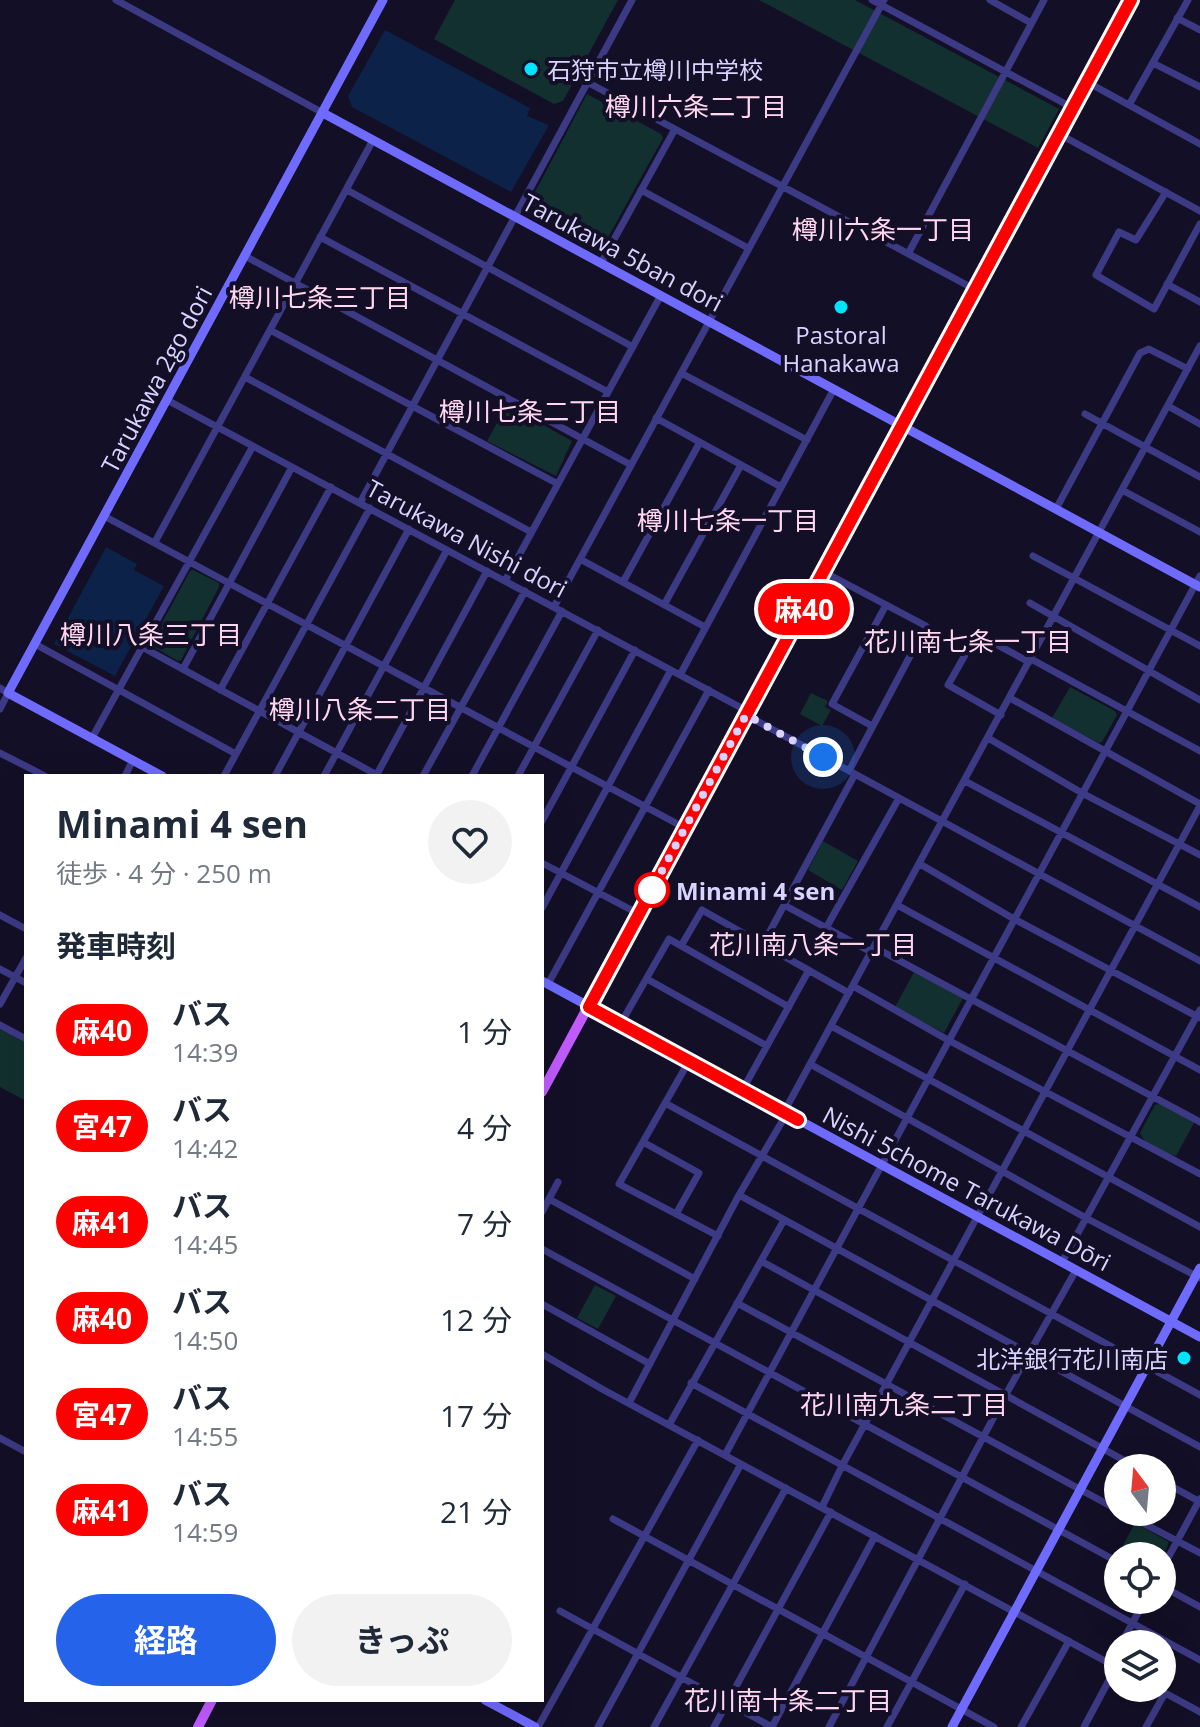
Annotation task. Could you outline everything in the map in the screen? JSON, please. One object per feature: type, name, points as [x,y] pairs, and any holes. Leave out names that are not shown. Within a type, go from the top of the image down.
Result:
[{"type":"main road","points":[[544,1088],[1131,0]]},
{"type":"main road","points":[[198,1727],[211,1702]]},
{"type":"street","points":[[116,0],[323,113]]},
{"type":"street","name":"Tarukawa 2go dori","points":[[4,691],[35,644],[383,0]]},
{"type":"street","points":[[360,503],[632,0]]},
{"type":"street","points":[[872,0],[882,2],[1073,108]]},
{"type":"street","points":[[991,0],[1031,23]]},
{"type":"street","points":[[908,254],[1044,0]]},
{"type":"street","points":[[1129,105],[1188,0]]},
{"type":"street","points":[[473,774],[558,609],[580,559],[882,2]]},
{"type":"street","points":[[1177,18],[1200,30]]},
{"type":"street","points":[[1153,63],[1200,87]]},
{"type":"street","points":[[587,82],[976,290]]},
{"type":"street","points":[[1087,82],[1200,144]]},
{"type":"street","name":"Tarukawa 5ban dori","points":[[323,113],[1099,533],[1198,582]]},
{"type":"street","points":[[601,263],[675,129]]},
{"type":"street","points":[[1059,134],[1200,211]]},
{"type":"street","points":[[155,542],[373,140]]},
{"type":"street","points":[[347,190],[633,347]]},
{"type":"street","points":[[641,190],[748,248]]},
{"type":"street","points":[[1166,192],[1136,240],[1119,232],[1096,275],[1154,309],[1200,224]]},
{"type":"street","points":[[320,237],[608,392]]},
{"type":"street","points":[[245,256],[631,465]]},
{"type":"street","points":[[1167,284],[1200,302]]},
{"type":"street","points":[[505,581],[661,295]]},
{"type":"street","points":[[270,330],[558,484]]},
{"type":"street","points":[[629,1403],[1200,346]]},
{"type":"street","points":[[1056,509],[1140,353],[1149,349],[1200,370]]},
{"type":"street","points":[[681,373],[807,440]]},
{"type":"street","points":[[245,377],[531,532]]},
{"type":"street","points":[[680,675],[834,389]]},
{"type":"street","name":"Tarukawa Nishi dori","points":[[167,400],[709,690],[899,798],[1200,961]]},
{"type":"street","points":[[1168,406],[1200,424]]},
{"type":"street","points":[[1085,414],[1200,477]]},
{"type":"street","points":[[656,418],[781,487]]},
{"type":"street","points":[[623,582],[700,442]]},
{"type":"street","points":[[92,738],[253,446]]},
{"type":"street","points":[[664,605],[741,465]]},
{"type":"street","points":[[183,669],[292,467]]},
{"type":"street","points":[[220,690],[331,487]]},
{"type":"street","points":[[1122,490],[1200,532]]},
{"type":"street","points":[[225,774],[370,508]]},
{"type":"street","points":[[104,516],[685,828]]},
{"type":"street","points":[[276,774],[409,529]]},
{"type":"street","points":[[325,774],[447,550]]},
{"type":"street","points":[[1033,556],[1200,646]]},
{"type":"street","points":[[580,559],[705,627]]},
{"type":"street","points":[[378,774],[487,571]]},
{"type":"street","points":[[763,944],[852,772],[872,726],[926,626],[824,572]]},
{"type":"street","points":[[725,1455],[1198,582]]},
{"type":"street","points":[[424,774],[525,591]]},
{"type":"street","points":[[1030,603],[1200,700]]},
{"type":"street","points":[[872,726],[832,704],[886,605]]},
{"type":"street","points":[[519,774],[598,630]]},
{"type":"street","points":[[1001,715],[948,685],[977,634],[1200,751]]},
{"type":"street","points":[[35,644],[236,754]]},
{"type":"street","points":[[142,647],[374,774]]},
{"type":"street","points":[[544,817],[635,650]]},
{"type":"street","points":[[544,904],[671,670]]},
{"type":"street","points":[[545,983],[709,690]]},
{"type":"street","points":[[0,709],[4,691],[158,774]]},
{"type":"street","points":[[822,1507],[1200,805],[1010,698]]},
{"type":"street","points":[[988,738],[1082,793],[1200,855]]},
{"type":"street","points":[[0,753],[41,774]]},
{"type":"street","points":[[126,774],[133,760]]},
{"type":"street","points":[[965,781],[1200,907]]},
{"type":"street","points":[[826,928],[899,798]]},
{"type":"street","points":[[544,864],[639,914]]},
{"type":"street","points":[[920,864],[1014,919],[1199,1014],[1062,1262]]},
{"type":"street","points":[[784,905],[971,998],[1200,1122]]},
{"type":"street","points":[[897,905],[1200,1070]]},
{"type":"street","points":[[681,946],[702,910],[809,970],[1047,1090],[1200,1174]]},
{"type":"street","points":[[0,915],[24,928]]},
{"type":"street","points":[[621,1023],[669,939],[789,1007]]},
{"type":"street","points":[[0,1004],[24,962]]},
{"type":"street","points":[[0,969],[24,982]]},
{"type":"street","points":[[743,1089],[809,970]]},
{"type":"street","points":[[647,979],[767,1046]]},
{"type":"street","name":"Nishi 5chome Tarukawa Dōri","points":[[545,983],[1200,1337]]},
{"type":"street","points":[[0,1025],[24,1038]]},
{"type":"street","points":[[831,1026],[1200,1227]]},
{"type":"street","points":[[689,1061],[619,1184],[718,1236]]},
{"type":"street","points":[[810,1064],[1086,1218],[1199,1274],[1170,1321],[952,1727]]},
{"type":"street","points":[[665,1103],[1200,1395]]},
{"type":"street","points":[[643,1142],[699,1173],[676,1214]]},
{"type":"street","points":[[544,1208],[558,1182]]},
{"type":"street","points":[[739,1195],[1200,1447]]},
{"type":"street","points":[[549,1199],[695,1279]]},
{"type":"street","points":[[669,1425],[784,1220]]},
{"type":"street","points":[[544,1250],[1104,1555]]},
{"type":"street","points":[[761,1261],[1113,1454]]},
{"type":"street","points":[[829,1727],[1005,1396],[1076,1270]]},
{"type":"street","points":[[737,1303],[1104,1503]]},
{"type":"street","points":[[544,1305],[650,1364]]},
{"type":"street","points":[[544,1355],[1104,1660]]},
{"type":"street","points":[[691,1383],[1200,1660]]},
{"type":"street","points":[[0,1438],[24,1451]]},
{"type":"street","points":[[489,1702],[536,1727],[698,1440]]},
{"type":"street","points":[[598,1727],[741,1464]]},
{"type":"street","points":[[654,1727],[786,1488]]},
{"type":"street","points":[[1176,1488],[1200,1501],[1177,1541]]},
{"type":"street","points":[[714,1727],[831,1512]]},
{"type":"street","points":[[613,1519],[994,1727]]},
{"type":"street","points":[[1148,1526],[1200,1553]]},
{"type":"street","points":[[560,1611],[772,1727],[875,1536]]},
{"type":"street","points":[[887,1727],[965,1584]]},
{"type":"street","points":[[1176,1594],[1200,1607]]},
{"type":"street","points":[[1128,1630],[1137,1614]]},
{"type":"street","points":[[1021,1727],[1069,1641]]},
{"type":"street","points":[[1084,1727],[1104,1688]]},
{"type":"street","points":[[1176,1699],[1200,1712]]},
{"type":"street","points":[[1146,1727],[1160,1702]]},
{"type":"green space","name":"石狩市立樽川中学校","points":[[455,0],[618,0],[563,101],[554,104],[434,39]]},
{"type":"green space","points":[[759,0],[855,0],[1059,109],[1038,148]]},
{"type":"green space","points":[[587,94],[661,134],[663,138],[601,250],[526,209]]},
{"type":"green space","points":[[507,405],[572,441],[556,476],[487,441]]},
{"type":"green space","points":[[193,570],[219,583],[219,587],[178,661],[151,643]]},
{"type":"green space","points":[[1070,687],[1115,711],[1117,715],[1102,742],[1052,718]]},
{"type":"green space","points":[[811,693],[828,701],[825,707],[831,710],[822,726],[800,714]]},
{"type":"green space","points":[[823,841],[858,861],[842,890],[808,870]]},
{"type":"green space","points":[[914,972],[963,998],[944,1033],[895,1007]]},
{"type":"green space","points":[[0,1029],[24,1042],[24,1100],[0,1087]]},
{"type":"green space","points":[[1155,1105],[1176,1109],[1194,1123],[1176,1156],[1151,1146],[1140,1133]]},
{"type":"green space","points":[[595,1285],[616,1296],[598,1329],[577,1318]]},
{"type":"green space","points":[[1133,1526],[1140,1526],[1169,1542],[1125,1542]]},
{"type":"water","points":[[385,30],[530,108],[527,116],[549,125],[511,192],[352,107],[348,96]]},
{"type":"water","points":[[106,547],[137,564],[134,570],[164,586],[115,676],[54,644]]},
{"type":"bus line","name":"麻40","points":[[798,1120],[589,1007],[1131,0]]},
{"type":"place","name":"石狩市立樽川中学校","points":[[531,69]]},
{"type":"place","name":"Pastoral Hanakawa","points":[[841,307]]},
{"type":"place","name":"Minami 4 sen","points":[[652,890]]},
{"type":"place","name":"北洋銀行花川南店","points":[[1184,1358]]},
{"type":"district","name":"樽川六条二丁目","points":[[696,106]]},
{"type":"district","name":"樽川六条一丁目","points":[[883,229]]},
{"type":"district","name":"樽川七条三丁目","points":[[320,297]]},
{"type":"district","name":"樽川七条二丁目","points":[[530,411]]},
{"type":"district","name":"樽川七条一丁目","points":[[728,520]]},
{"type":"district","name":"樽川八条三丁目","points":[[151,634]]},
{"type":"district","name":"花川南七条一丁目","points":[[968,641]]},
{"type":"district","name":"樽川八条二丁目","points":[[360,709]]},
{"type":"district","name":"花川南八条一丁目","points":[[813,944]]},
{"type":"district","name":"花川南九条二丁目","points":[[904,1404]]},
{"type":"district","name":"花川南十条二丁目","points":[[788,1700]]},
{"type":"route","points":[[652,890],[650,893],[746,715],[823,757]]}]
